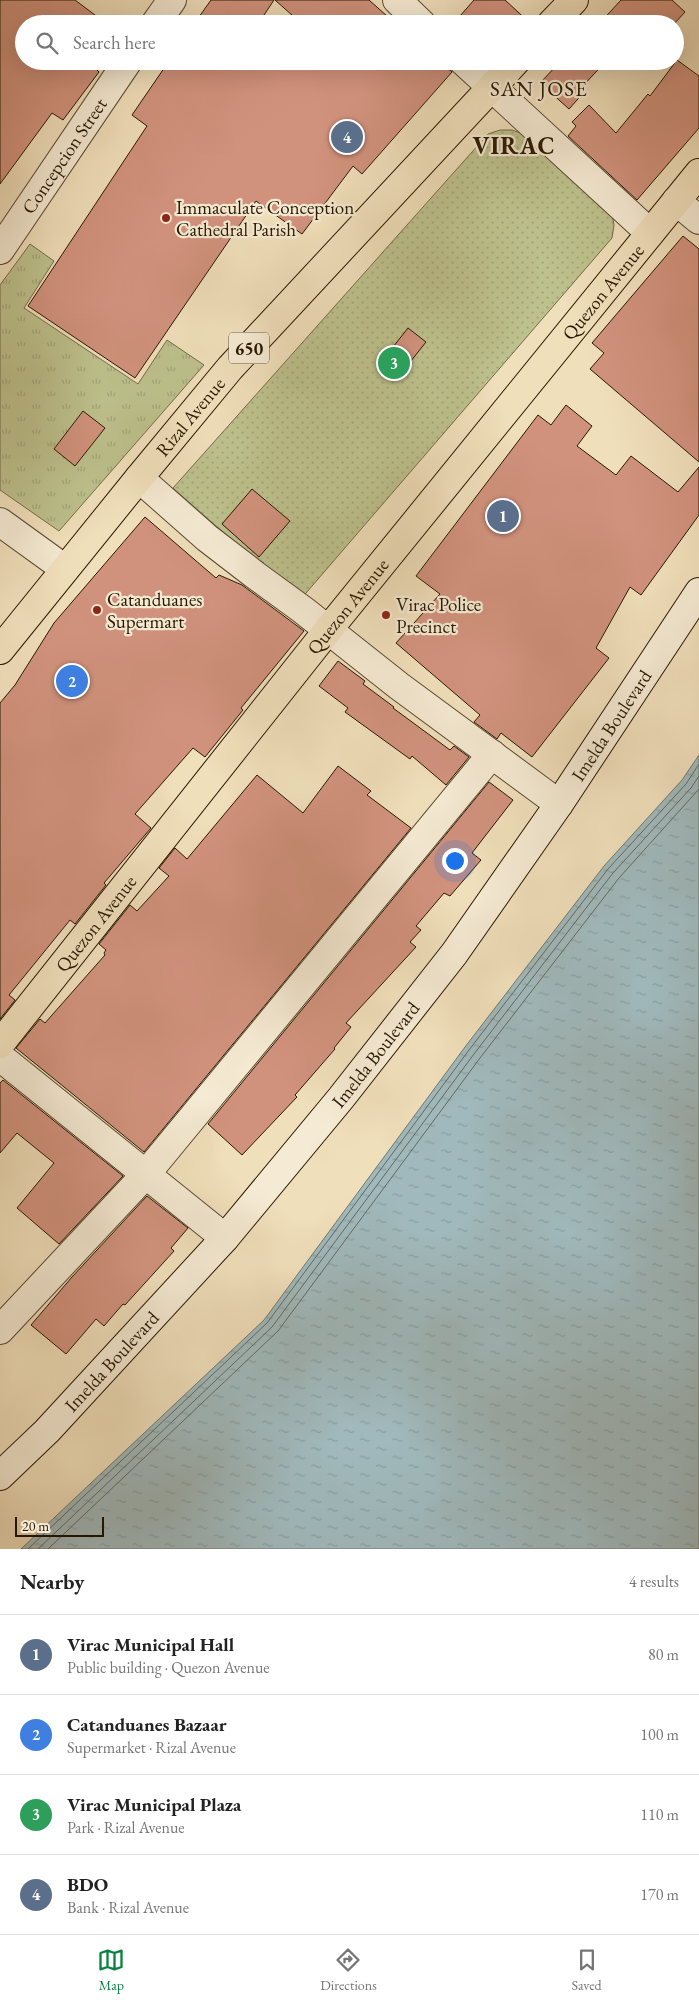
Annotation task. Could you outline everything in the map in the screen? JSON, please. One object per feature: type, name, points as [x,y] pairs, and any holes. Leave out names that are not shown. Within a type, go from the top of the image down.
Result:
[{"type":"main road","points":[[560,15],[574,0]]},
{"type":"main road","name":"Rizal Avenue","points":[[0,650],[236,361],[507,70]]},
{"type":"main road","name":"Quezon Avenue","points":[[0,1044],[328,630],[699,173]]},
{"type":"street","points":[[161,15],[172,0]]},
{"type":"street","points":[[399,1],[413,15]]},
{"type":"street","name":"Concepcion Street","points":[[0,250],[122,70]]},
{"type":"street","points":[[473,70],[650,233]]},
{"type":"street","points":[[676,202],[699,220]]},
{"type":"street","points":[[139,478],[208,538],[399,686],[559,804]]},
{"type":"street","points":[[0,522],[65,569]]},
{"type":"street","name":"Imelda Boulevard","points":[[0,1476],[47,1431],[225,1238],[340,1098],[454,954],[559,804],[699,592]]},
{"type":"street","points":[[0,1330],[146,1174],[492,754]]},
{"type":"street","points":[[0,1057],[225,1238]]},
{"type":"green space","points":[[500,130],[512,130],[523,134],[612,214],[614,225],[612,238],[300,600],[173,488],[488,134]]},
{"type":"green space","points":[[30,244],[54,261],[24,308],[138,384],[167,340],[204,365],[59,531],[0,490],[0,285]]},
{"type":"water","points":[[699,755],[699,1549],[21,1549],[264,1320],[465,1047],[604,866],[682,780]]},
{"type":"building","points":[[0,0],[75,0],[95,15],[15,15],[15,70],[97,70],[99,72],[63,120],[52,113],[0,184]]},
{"type":"building","points":[[211,0],[274,0],[264,15],[200,15]]},
{"type":"building","points":[[275,0],[369,0],[386,15],[292,15]]},
{"type":"building","points":[[474,0],[505,0],[521,15],[461,15]]},
{"type":"building","points":[[621,0],[672,0],[685,12],[682,15],[607,15]]},
{"type":"building","points":[[684,65],[699,76],[699,128],[637,200],[568,136],[576,126],[572,122],[589,105],[616,133],[648,94],[650,96],[670,70],[684,70]]},
{"type":"building","name":"Immaculate Conception Cathedral Parish","points":[[163,70],[450,70],[452,72],[362,174],[353,166],[302,234],[256,201],[135,378],[28,306],[147,126],[132,115]]},
{"type":"building","points":[[552,70],[598,70],[582,87],[586,90],[569,109],[540,83]]},
{"type":"building","points":[[683,236],[699,249],[699,462],[590,369],[604,353],[592,343]]},
{"type":"building","points":[[408,328],[426,342],[407,366],[389,352]]},
{"type":"building","points":[[566,405],[592,426],[577,446],[616,475],[631,456],[678,492],[699,467],[699,515],[641,595],[630,587],[596,648],[609,658],[532,757],[501,733],[497,739],[474,722],[480,715],[396,643],[440,594],[416,576],[538,415],[551,425]]},
{"type":"building","points":[[83,411],[105,428],[75,466],[54,449]]},
{"type":"building","points":[[252,489],[290,521],[259,557],[222,524]]},
{"type":"building","points":[[145,517],[216,578],[219,575],[242,585],[304,631],[241,708],[243,710],[205,757],[193,748],[135,814],[151,828],[104,883],[106,885],[75,924],[70,920],[9,995],[15,1000],[0,1019],[0,703],[15,685],[54,623]]},
{"type":"building","points":[[338,661],[365,681],[363,684],[393,708],[450,750],[454,746],[469,757],[446,785],[412,756],[410,759],[345,712],[348,708],[319,686]]},
{"type":"building","points":[[338,766],[371,791],[367,795],[411,828],[144,1152],[16,1048],[40,1019],[45,1023],[105,955],[106,950],[99,944],[130,905],[137,911],[169,876],[159,868],[175,848],[187,859],[257,775],[303,813]]},
{"type":"building","points":[[489,782],[513,800],[472,853],[481,860],[450,896],[444,893],[416,926],[421,930],[410,942],[416,947],[346,1023],[351,1027],[335,1049],[295,1095],[297,1097],[242,1155],[208,1124]]},
{"type":"building","points":[[3,1080],[123,1176],[59,1244],[17,1208],[54,1163],[17,1133],[0,1153],[0,1083]]},
{"type":"building","points":[[147,1196],[188,1228],[171,1248],[174,1251],[125,1305],[123,1304],[104,1326],[96,1319],[66,1354],[31,1325],[72,1277]]},
{"type":"place","name":"BDO","points":[[347,137]]},
{"type":"place","name":"Immaculate Conception Cathedral Parish","points":[[166,218]]},
{"type":"place","name":"Virac Municipal Plaza","points":[[394,363]]},
{"type":"place","name":"Virac Municipal Hall","points":[[503,516]]},
{"type":"place","name":"Catanduanes Supermart","points":[[97,610]]},
{"type":"place","name":"Virac Police Precinct","points":[[386,615]]},
{"type":"place","name":"Catanduanes Bazaar","points":[[72,681]]},
{"type":"district","name":"SAN JOSE","points":[[539,88]]},
{"type":"district","name":"VIRAC","points":[[514,145]]}]
